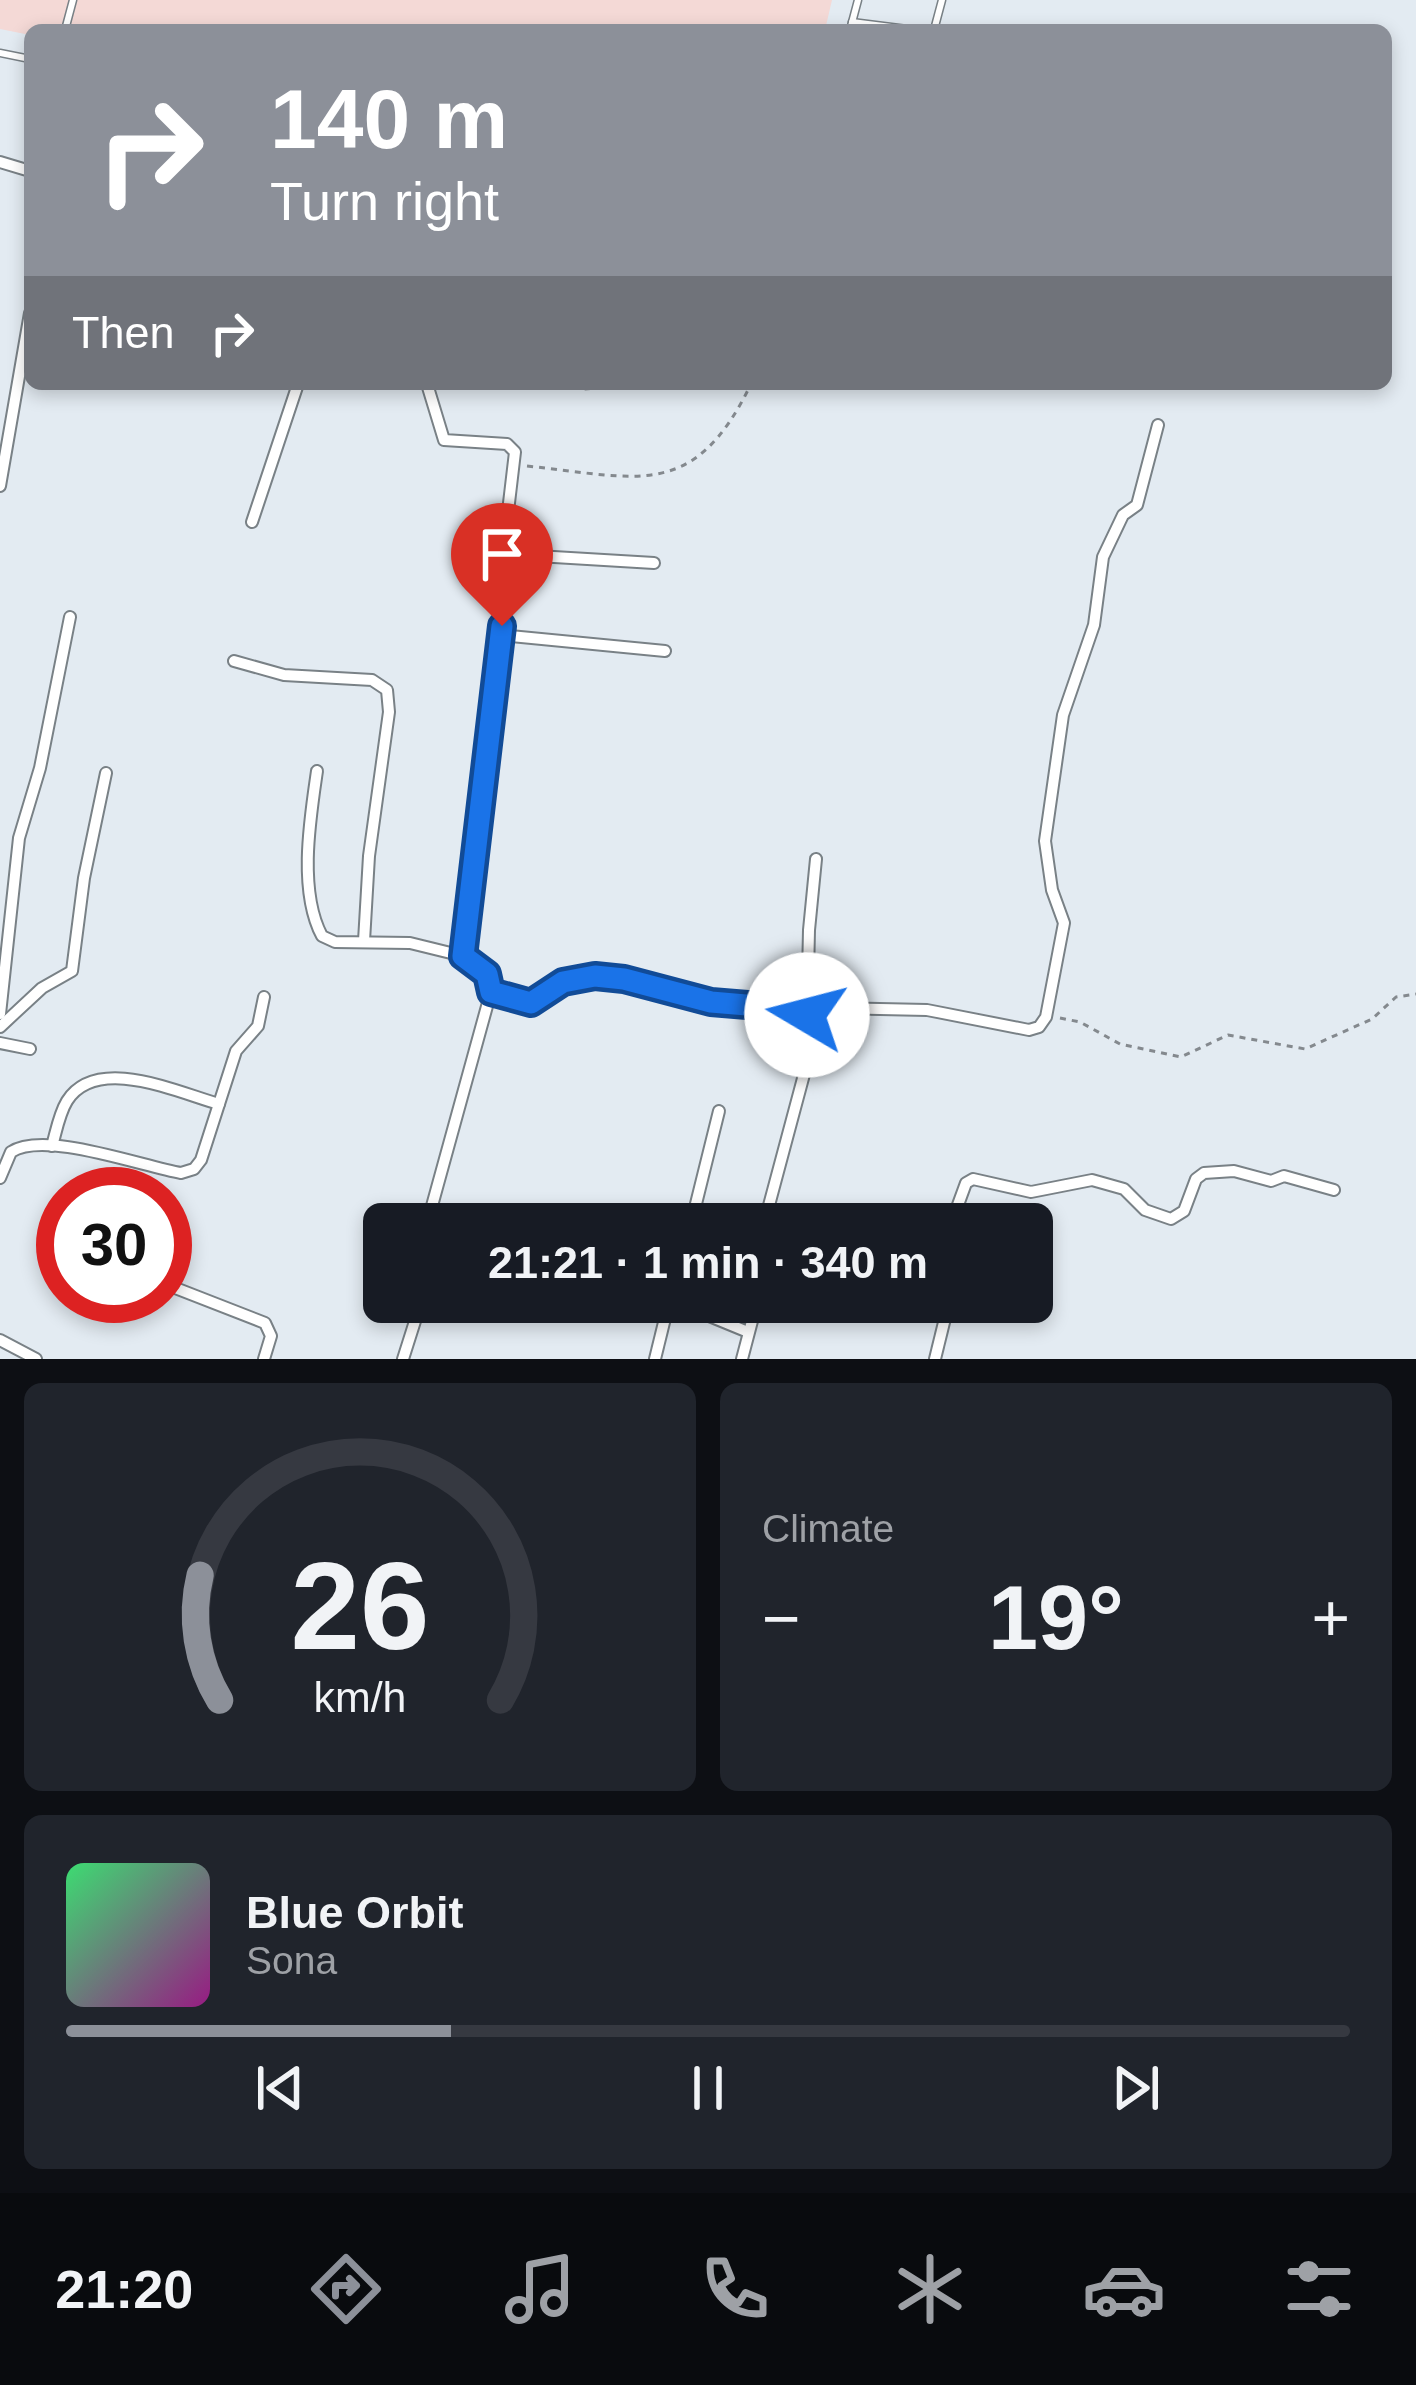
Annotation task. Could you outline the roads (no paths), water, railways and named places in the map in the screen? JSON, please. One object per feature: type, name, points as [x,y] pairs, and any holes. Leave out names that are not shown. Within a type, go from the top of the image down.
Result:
[{"type":"street","points":[[0,486],[24,348]]},
{"type":"street","points":[[252,522],[296,390]]},
{"type":"street","points":[[428,390],[440,436],[453,442],[506,444],[515,452],[502,554],[501,635],[463,956]]},
{"type":"street","points":[[491,992],[537,1003],[563,982],[608,976],[695,999],[807,1010],[940,1012],[1029,1030],[1039,1027],[1046,1017],[1064,923],[1052,890],[1045,841],[1063,715],[1094,625],[1099,569],[1123,515],[1137,505],[1158,425]]},
{"type":"street","points":[[502,554],[654,563]]},
{"type":"street","points":[[0,1015],[20,838],[40,768],[70,617]]},
{"type":"street","points":[[501,635],[665,651]]},
{"type":"street","points":[[234,662],[284,675],[372,680],[387,690],[389,712],[369,856],[364,941]]},
{"type":"street","points":[[317,771],[310,825],[318,930],[335,942],[427,945],[463,956],[487,974],[491,992],[433,1203]]},
{"type":"street","points":[[0,1027],[33,994],[72,971],[84,878],[106,773]]},
{"type":"street","points":[[770,1203],[806,1067],[816,859]]},
{"type":"street","points":[[0,1178],[17,1147],[52,1146],[187,1173],[201,1160],[243,1039],[258,1026],[264,997]]},
{"type":"street","points":[[0,1043],[30,1049]]},
{"type":"street","points":[[52,1146],[68,1099],[97,1081],[123,1078],[219,1104]]},
{"type":"street","points":[[696,1203],[719,1112]]},
{"type":"street","points":[[959,1203],[966,1183],[973,1179],[1031,1192],[1092,1180],[1124,1189],[1145,1210],[1171,1219],[1181,1215],[1196,1179],[1204,1173],[1234,1171],[1271,1181],[1284,1176],[1334,1190]]},
{"type":"street","points":[[192,1295],[265,1323],[271,1336],[264,1359]]},
{"type":"street","points":[[403,1359],[414,1323]]},
{"type":"street","points":[[655,1359],[666,1323]]},
{"type":"street","points":[[725,1323],[748,1332]]},
{"type":"street","points":[[742,1359],[751,1323]]},
{"type":"street","points":[[935,1359],[944,1323]]},
{"type":"street","points":[[0,1340],[36,1359]]}]
